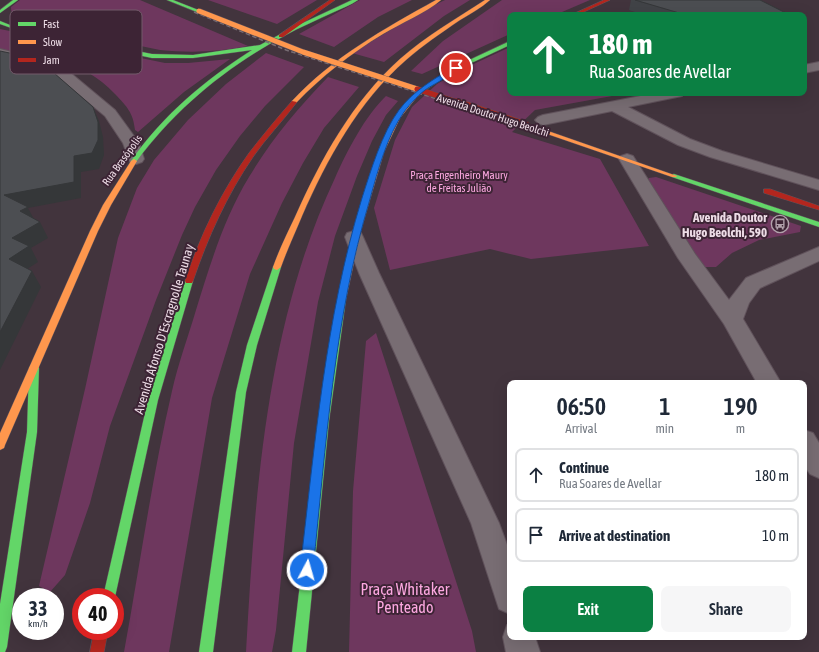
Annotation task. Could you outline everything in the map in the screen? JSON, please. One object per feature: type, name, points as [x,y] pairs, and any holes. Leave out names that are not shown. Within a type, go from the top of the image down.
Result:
[{"type":"main road","points":[[0,12],[16,0]]},
{"type":"main road","name":"Avenida Doutor Hugo Beolchi","points":[[169,0],[303,52],[526,125],[819,225]]},
{"type":"main road","points":[[190,0],[259,24]]},
{"type":"main road","points":[[281,36],[333,0]]},
{"type":"main road","name":"Rua Brasópolis","points":[[0,445],[88,242],[117,185],[136,159],[177,112],[230,68],[260,47],[356,0]]},
{"type":"main road","name":"Avenida Afonso D'Escragnolle Taunay","points":[[111,588],[153,400],[193,269],[212,223],[231,186],[262,140],[304,90],[326,69],[386,30],[439,0]]},
{"type":"main road","points":[[206,652],[240,392],[252,345],[278,263],[317,174],[338,137],[363,102],[394,69],[422,44],[488,0]]},
{"type":"main road","points":[[580,12],[608,0]]},
{"type":"main road","points":[[0,22],[10,26]]},
{"type":"main road","points":[[273,29],[301,39]]},
{"type":"main road","points":[[299,652],[308,556],[339,305],[354,237],[373,175],[389,134],[402,110],[429,80],[507,44]]},
{"type":"main road","points":[[142,54],[152,56],[194,58],[260,47]]},
{"type":"main road","points":[[337,51],[358,58]]},
{"type":"main road","points":[[380,65],[401,72]]},
{"type":"main road","name":"Avenida Doutor Hugo Beolchi","points":[[429,80],[446,88]]},
{"type":"main road","name":"Avenida Doutor Hugo Beolchi","points":[[539,119],[558,125]]},
{"type":"main road","points":[[760,189],[819,208]]},
{"type":"main road","points":[[0,647],[24,500],[32,432],[34,368]]},
{"type":"main road","points":[[96,652],[99,640]]},
{"type":"street","points":[[0,54],[10,56]]},
{"type":"street","points":[[807,68],[819,66]]},
{"type":"street","points":[[63,74],[110,113],[131,143],[136,159]]},
{"type":"street","points":[[539,119],[661,96]]},
{"type":"street","points":[[612,105],[684,142],[716,154],[819,185]]},
{"type":"street","points":[[627,159],[688,258],[732,319],[767,380]]},
{"type":"street","points":[[354,237],[369,273],[485,523],[507,589]]},
{"type":"street","points":[[732,319],[739,301],[753,283],[783,268],[819,253]]},
{"type":"street","points":[[807,446],[819,466]]},
{"type":"street","points":[[521,640],[523,652]]},
{"type":"green space","points":[[20,0],[140,0],[248,46],[226,50],[204,51],[160,50],[142,46],[142,10],[12,10],[11,7]]},
{"type":"green space","points":[[208,0],[317,0],[277,24]]},
{"type":"green space","points":[[360,0],[412,0],[378,17],[334,47],[299,34]]},
{"type":"green space","points":[[445,0],[470,0],[444,16],[384,62],[352,53],[422,11]]},
{"type":"green space","points":[[502,0],[590,0],[562,12],[507,12],[507,35],[422,74],[411,71],[443,41]]},
{"type":"green space","points":[[0,29],[10,31],[10,51],[0,49]]},
{"type":"green space","name":"Praça Engenheiro Maury de Freitas Julião","points":[[507,48],[507,96],[612,96],[535,110],[512,132],[600,159],[649,246],[531,259],[490,249],[390,270],[374,208],[395,140],[412,107],[437,84],[463,69]]},
{"type":"green space","points":[[266,53],[304,67],[265,106],[240,136],[216,170],[195,207],[156,300],[110,426],[90,503],[65,575],[54,588],[43,588],[39,586],[85,389],[118,238],[137,188],[154,160],[188,120],[226,84]]},
{"type":"green space","points":[[142,58],[165,63],[188,63],[230,59],[184,92],[138,132],[135,130],[133,119],[126,106],[102,82],[90,74],[142,74]]},
{"type":"green space","points":[[328,77],[359,87],[324,128],[303,163],[282,203],[250,274],[212,398],[169,652],[124,652],[152,488],[172,391],[212,259],[232,209],[257,163],[306,100]]},
{"type":"green space","points":[[386,96],[398,101],[386,115],[372,141],[357,176],[335,236],[318,302],[294,443],[276,630],[272,652],[246,652],[254,531],[260,471],[268,410],[279,350],[293,291],[312,234],[335,178],[351,145],[364,124],[378,104]]},
{"type":"green space","points":[[656,177],[801,226],[800,232],[759,240],[732,253],[716,267],[703,267],[645,183],[649,178]]},
{"type":"green space","name":"Praça Whitaker Penteado","points":[[376,333],[472,631],[476,652],[349,652],[353,491],[366,341]]},
{"type":"building","points":[[635,0],[760,0],[784,12],[676,12]]},
{"type":"building","points":[[0,51],[10,53],[10,74],[55,74],[93,107],[98,122],[98,140],[92,153],[74,156],[74,182],[4,195],[28,207],[20,211],[40,222],[12,238],[29,246],[9,259],[32,271],[0,332]]},
{"type":"railway","points":[[194,12],[286,50],[449,103]]},
{"type":"railway","points":[[449,103],[527,129]]},
{"type":"traffic: fast","points":[[0,12],[16,0]]},
{"type":"traffic: fast","points":[[169,0],[199,11]]},
{"type":"traffic: fast","points":[[134,161],[147,143],[179,109],[196,93],[234,64],[283,35],[356,0]]},
{"type":"traffic: fast","points":[[0,22],[10,26]]},
{"type":"traffic: fast","points":[[422,90],[452,70],[507,44]]},
{"type":"traffic: fast","points":[[142,54],[166,57],[193,57],[260,47]]},
{"type":"traffic: fast","points":[[674,176],[819,225]]},
{"type":"traffic: fast","points":[[206,652],[241,392],[252,345],[277,267]]},
{"type":"traffic: fast","points":[[111,588],[153,400],[189,281]]},
{"type":"traffic: fast","points":[[299,652],[324,421],[342,299]]},
{"type":"traffic: fast","points":[[0,647],[32,432],[34,368]]},
{"type":"traffic: slow","points":[[294,102],[309,86],[344,57],[381,33],[439,0]]},
{"type":"traffic: slow","points":[[277,267],[316,178],[337,140],[362,104],[392,70],[414,50],[488,0]]},
{"type":"traffic: slow","points":[[199,11],[303,52],[417,89]]},
{"type":"traffic: slow","points":[[342,299],[357,230],[381,152],[397,118],[414,97],[422,90]]},
{"type":"traffic: slow","points":[[526,125],[674,176]]},
{"type":"traffic: slow","points":[[0,445],[94,231],[107,205],[134,161]]},
{"type":"traffic: jam","points":[[281,36],[333,0]]},
{"type":"traffic: jam","points":[[580,12],[608,0]]},
{"type":"traffic: jam","points":[[417,89],[526,125]]},
{"type":"traffic: jam","points":[[189,281],[203,243],[229,189],[251,155],[294,102]]},
{"type":"traffic: jam","points":[[767,191],[819,208]]},
{"type":"traffic: jam","points":[[97,652],[99,640]]},
{"type":"place","name":"Avenida Doutor Hugo Beolchi, 590","points":[[780,224]]},
{"type":"route","points":[[307,570],[335,333],[339,305],[354,237],[373,175],[389,134],[402,110],[414,96],[424,88],[456,68]]}]
